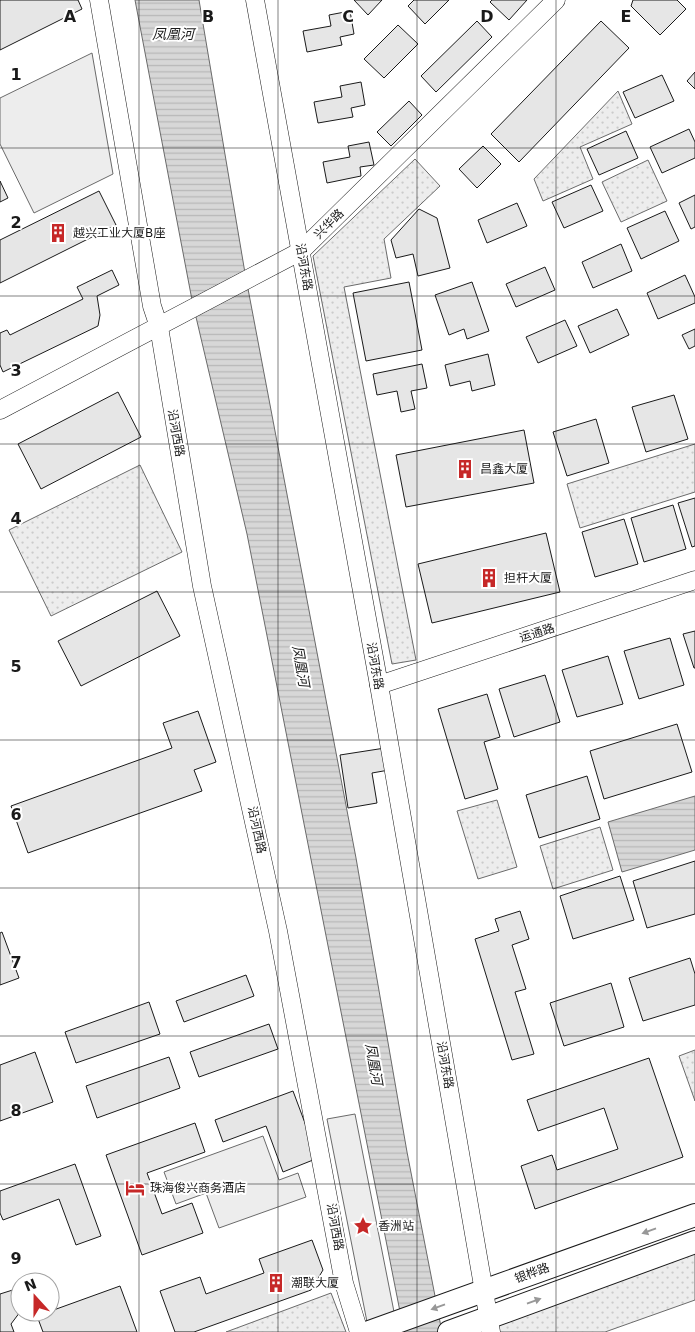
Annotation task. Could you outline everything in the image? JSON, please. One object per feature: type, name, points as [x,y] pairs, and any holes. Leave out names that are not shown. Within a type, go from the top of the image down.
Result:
[{"type":"main road","name":"银桦路","points":[[369,1332],[695,1215]]},
{"type":"main road","points":[[449,1332],[489,1325],[695,1242]]},
{"type":"street","name":"沿河西路","points":[[98,0],[152,306],[159,327],[202,586],[278,931],[344,1283],[359,1332]]},
{"type":"street","name":"沿河东路","points":[[255,0],[379,685],[489,1325]]},
{"type":"street","name":"兴华路","points":[[0,410],[301,252],[556,0]]},
{"type":"street","name":"运通路","points":[[379,685],[695,580]]},
{"type":"shaded area","points":[[92,53],[113,174],[34,213],[0,144],[0,98]]},
{"type":"shaded area","points":[[618,91],[632,124],[580,147],[593,179],[543,201],[534,179]]},
{"type":"shaded area","points":[[415,159],[440,186],[384,239],[391,278],[344,287],[416,660],[392,664],[313,256]]},
{"type":"shaded area","points":[[648,160],[667,201],[621,222],[602,182]]},
{"type":"shaded area","points":[[695,444],[695,492],[580,528],[567,484]]},
{"type":"shaded area","points":[[140,465],[182,552],[51,616],[9,530]]},
{"type":"shaded area","points":[[497,800],[517,867],[478,879],[457,811]]},
{"type":"shaded area","points":[[600,827],[613,870],[553,889],[540,846]]},
{"type":"shaded area","points":[[695,1050],[695,1101],[679,1056]]},
{"type":"shaded area","name":"香洲站","points":[[355,1114],[398,1332],[369,1332],[327,1119]]},
{"type":"shaded area","points":[[263,1136],[279,1180],[298,1173],[306,1197],[219,1228],[206,1193],[176,1204],[164,1172]]},
{"type":"shaded area","points":[[695,1244],[695,1300],[605,1332],[492,1332],[490,1320]]},
{"type":"shaded area","points":[[331,1293],[346,1332],[226,1332]]},
{"type":"water","name":"凤凰河","points":[[135,0],[199,0],[245,273],[356,858],[407,1152],[442,1332],[404,1332],[247,534],[192,300]]},
{"type":"water","points":[[695,796],[695,850],[622,872],[608,822]]},
{"type":"building","points":[[0,0],[78,0],[82,9],[0,50]]},
{"type":"building","points":[[354,0],[382,0],[368,15]]},
{"type":"building","points":[[414,0],[449,0],[425,24],[408,6]]},
{"type":"building","points":[[492,0],[527,0],[509,20],[490,2]]},
{"type":"building","points":[[633,0],[677,0],[686,9],[660,35],[631,6]]},
{"type":"building","points":[[350,11],[354,34],[340,37],[342,45],[307,52],[303,31],[331,26],[329,15]]},
{"type":"building","points":[[477,21],[492,37],[436,92],[421,76]]},
{"type":"building","points":[[601,21],[629,48],[519,162],[491,134]]},
{"type":"building","points":[[398,25],[418,44],[384,78],[364,59]]},
{"type":"building","points":[[695,72],[695,89],[687,81]]},
{"type":"building","points":[[662,75],[674,101],[635,118],[623,92]]},
{"type":"building","points":[[361,82],[365,105],[351,108],[353,117],[318,123],[314,102],[342,97],[340,86]]},
{"type":"building","points":[[409,101],[422,115],[391,146],[377,132]]},
{"type":"building","points":[[689,129],[695,142],[695,158],[662,173],[650,147]]},
{"type":"building","points":[[626,131],[638,158],[599,175],[587,149]]},
{"type":"building","points":[[369,142],[374,165],[360,167],[361,176],[327,183],[323,162],[350,157],[348,146]]},
{"type":"building","points":[[483,146],[501,164],[477,188],[459,169]]},
{"type":"building","points":[[0,181],[8,198],[0,202]]},
{"type":"building","points":[[591,185],[603,211],[564,228],[552,202]]},
{"type":"building","name":"越兴工业大厦B座","points":[[99,191],[116,225],[0,283],[0,240]]},
{"type":"building","points":[[695,195],[695,227],[691,229],[679,203]]},
{"type":"building","points":[[517,203],[527,226],[487,243],[478,220]]},
{"type":"building","points":[[419,209],[437,218],[450,268],[418,276],[413,254],[396,258],[391,240]]},
{"type":"building","points":[[665,211],[679,241],[641,259],[627,228]]},
{"type":"building","points":[[621,244],[632,271],[593,288],[582,262]]},
{"type":"building","points":[[545,267],[555,290],[516,307],[506,284]]},
{"type":"building","points":[[112,270],[119,285],[97,296],[100,315],[98,326],[3,372],[0,365],[0,333],[7,330],[10,335],[83,299],[77,287]]},
{"type":"building","points":[[685,275],[695,297],[695,303],[658,319],[647,293]]},
{"type":"building","points":[[409,282],[422,350],[366,361],[353,293]]},
{"type":"building","points":[[472,282],[489,331],[467,339],[464,329],[449,335],[435,295]]},
{"type":"building","points":[[617,309],[629,335],[590,353],[578,326]]},
{"type":"building","points":[[565,320],[577,346],[538,363],[526,337]]},
{"type":"building","points":[[695,329],[695,346],[689,349],[682,335]]},
{"type":"building","points":[[488,354],[495,385],[472,391],[470,381],[450,386],[445,365]]},
{"type":"building","points":[[422,364],[427,388],[411,391],[415,409],[401,412],[397,391],[377,395],[373,374]]},
{"type":"building","points":[[118,392],[141,437],[41,489],[18,444]]},
{"type":"building","points":[[674,395],[688,439],[646,452],[632,407]]},
{"type":"building","points":[[596,419],[609,463],[567,476],[553,432]]},
{"type":"building","name":"昌鑫大厦","points":[[524,430],[534,483],[406,507],[396,455]]},
{"type":"building","points":[[695,498],[695,546],[692,547],[678,503]]},
{"type":"building","points":[[673,505],[686,549],[644,562],[631,518]]},
{"type":"building","points":[[624,519],[638,564],[595,577],[582,532]]},
{"type":"building","name":"担杆大厦","points":[[546,533],[560,592],[432,623],[418,564]]},
{"type":"building","points":[[157,591],[180,636],[81,686],[58,641]]},
{"type":"building","points":[[695,631],[695,668],[694,668],[683,634]]},
{"type":"building","points":[[670,638],[684,685],[639,699],[624,651]]},
{"type":"building","points":[[608,656],[623,704],[577,717],[562,670]]},
{"type":"building","points":[[545,675],[560,722],[514,737],[499,689]]},
{"type":"building","points":[[487,694],[500,737],[484,742],[498,789],[465,799],[438,709]]},
{"type":"building","points":[[198,711],[216,762],[194,770],[202,791],[28,853],[11,806],[172,748],[163,723]]},
{"type":"building","points":[[677,724],[692,772],[604,799],[590,751]]},
{"type":"building","points":[[385,748],[389,770],[372,773],[377,803],[348,808],[340,755]]},
{"type":"building","points":[[587,776],[600,819],[539,838],[526,795]]},
{"type":"building","points":[[695,861],[695,914],[647,928],[633,881]]},
{"type":"building","points":[[620,876],[634,920],[573,939],[560,896]]},
{"type":"building","points":[[520,911],[529,939],[512,945],[526,989],[515,992],[534,1054],[512,1060],[475,939],[499,931],[495,919]]},
{"type":"building","points":[[2,932],[19,978],[0,985],[0,933]]},
{"type":"building","points":[[690,958],[695,974],[695,1005],[643,1021],[629,978]]},
{"type":"building","points":[[246,975],[254,996],[184,1022],[176,1001]]},
{"type":"building","points":[[611,983],[624,1027],[564,1046],[550,1003]]},
{"type":"building","points":[[149,1002],[160,1034],[76,1063],[65,1032]]},
{"type":"building","points":[[269,1024],[278,1049],[199,1077],[190,1052]]},
{"type":"building","points":[[35,1052],[53,1102],[0,1121],[0,1065]]},
{"type":"building","points":[[169,1057],[180,1088],[97,1118],[86,1086]]},
{"type":"building","points":[[649,1058],[683,1157],[535,1209],[521,1166],[552,1155],[557,1170],[618,1149],[604,1108],[538,1131],[527,1100]]},
{"type":"building","points":[[293,1091],[318,1158],[283,1172],[266,1126],[223,1142],[215,1120]]},
{"type":"building","name":"珠海俊兴商务酒店","points":[[195,1123],[205,1152],[147,1173],[162,1214],[192,1203],[203,1233],[142,1255],[106,1155]]},
{"type":"building","points":[[75,1164],[101,1236],[76,1245],[59,1199],[3,1220],[0,1213],[0,1191]]},
{"type":"building","name":"潮联大厦","points":[[312,1240],[323,1270],[311,1290],[194,1332],[175,1332],[160,1291],[200,1277],[206,1294],[264,1273],[259,1259]]},
{"type":"building","points":[[120,1286],[137,1332],[43,1332],[39,1322],[60,1322],[60,1308]]},
{"type":"building","points":[[10,1291],[10,1322],[12,1322],[11,1324],[14,1332],[0,1332],[0,1294]]},
{"type":"place","name":"越兴工业大厦B座","points":[[58,233]]},
{"type":"place","name":"昌鑫大厦","points":[[465,469]]},
{"type":"place","name":"担杆大厦","points":[[489,578]]},
{"type":"place","name":"珠海俊兴商务酒店","points":[[135,1188]]},
{"type":"place","name":"香洲站","points":[[363,1226]]},
{"type":"place","name":"潮联大厦","points":[[276,1283]]}]
